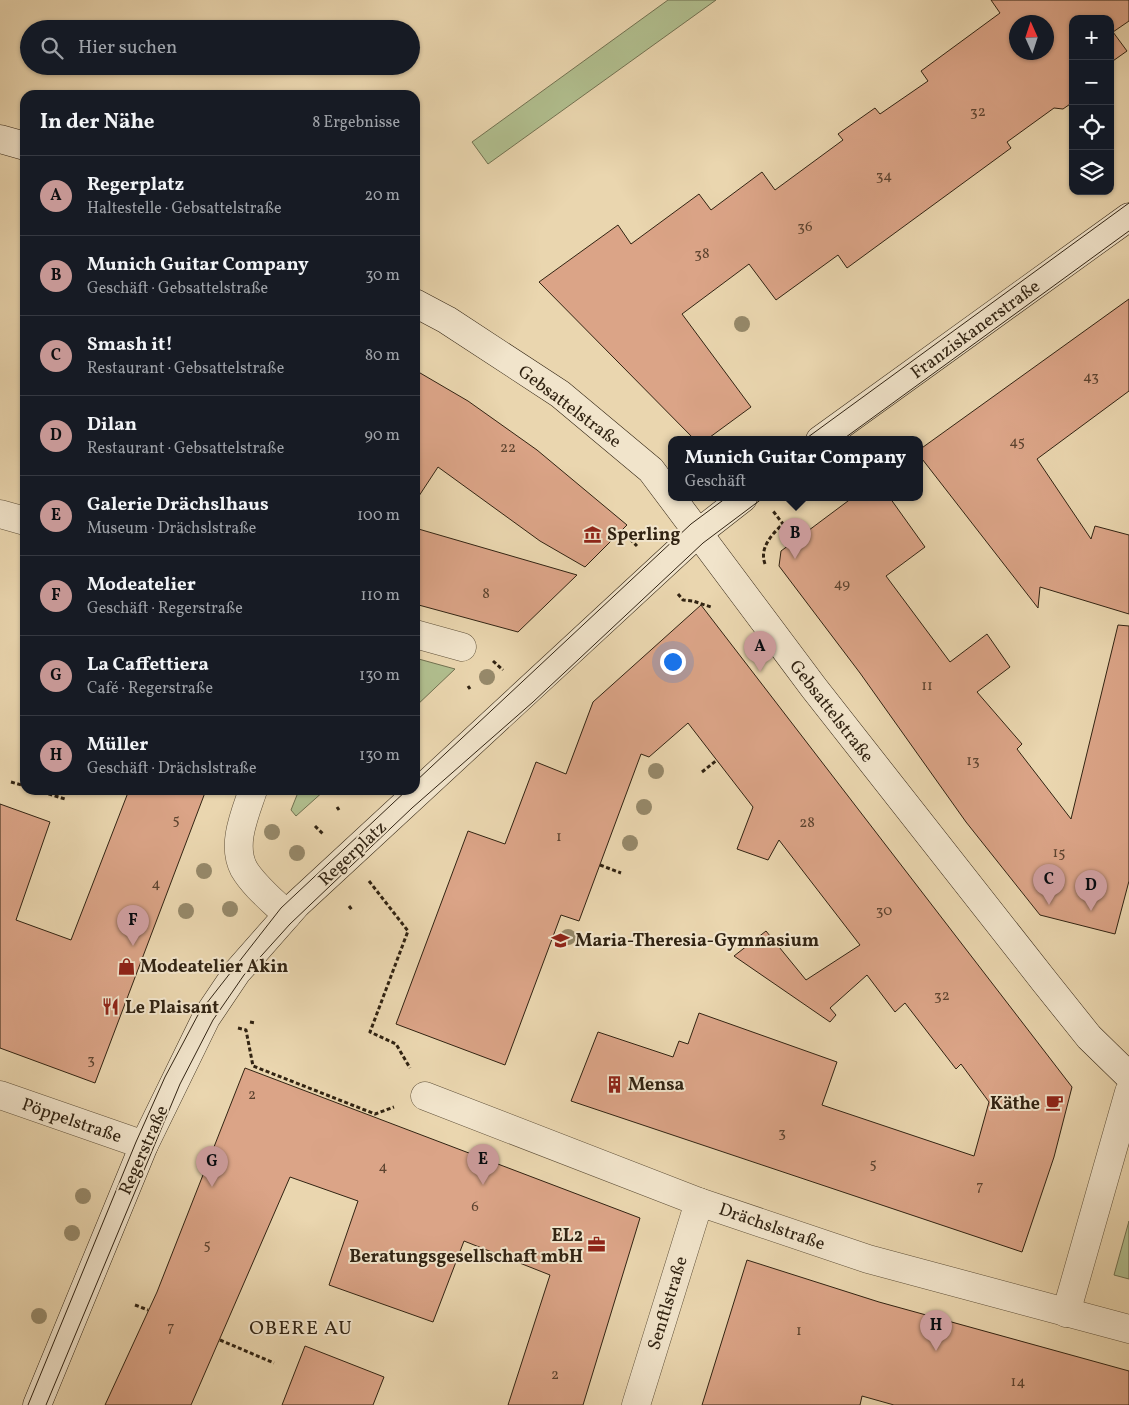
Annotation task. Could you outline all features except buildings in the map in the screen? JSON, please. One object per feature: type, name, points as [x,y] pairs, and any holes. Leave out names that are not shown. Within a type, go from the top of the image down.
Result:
[{"type":"street","points":[[0,139],[20,145]]},
{"type":"street","name":"Franziskanerstraße","points":[[826,436],[1129,217]]},
{"type":"street","name":"Gebsattelstraße","points":[[420,306],[447,320],[560,394],[651,470],[668,494]]},
{"type":"street","name":"Gebsattelstraße","points":[[673,501],[814,688],[1089,1038],[1129,1076]]},
{"type":"street","points":[[697,534],[739,501]]},
{"type":"street","points":[[0,514],[20,520]]},
{"type":"street","name":"Regerplatz","points":[[420,792],[697,534]]},
{"type":"street","points":[[420,635],[462,647]]},
{"type":"street","points":[[251,795],[240,830],[239,848],[244,868],[287,915]]},
{"type":"street","name":"Regerplatz","points":[[287,915],[416,795]]},
{"type":"street","name":"Regerstraße","points":[[37,1405],[144,1145],[206,1018],[237,972],[287,915]]},
{"type":"street","points":[[1066,1313],[1129,1092]]},
{"type":"street","name":"Pöppelstraße","points":[[0,1095],[144,1145]]},
{"type":"street","name":"Drächslstraße","points":[[425,1096],[699,1202],[868,1259],[1129,1329]]},
{"type":"street","name":"Senftlstraße","points":[[636,1405],[699,1202]]},
{"type":"path","points":[[767,570],[764,560],[769,537],[783,524]]},
{"type":"path","points":[[462,647],[495,662],[525,694]]},
{"type":"path","points":[[702,772],[717,760]]},
{"type":"path","points":[[11,782],[20,785]]},
{"type":"path","points":[[52,795],[65,799]]},
{"type":"path","points":[[600,865],[622,873]]},
{"type":"path","points":[[206,1018],[246,1030],[253,1066],[375,1114],[425,1096],[396,1044],[370,1032],[408,931],[372,885]]},
{"type":"path","points":[[349,906],[352,910]]},
{"type":"path","points":[[250,1022],[256,1023]]},
{"type":"path","points":[[289,1086],[291,1081]]},
{"type":"path","points":[[135,1305],[148,1310]]},
{"type":"path","points":[[220,1340],[274,1363]]},
{"type":"green space","points":[[668,0],[716,0],[488,164],[472,142]]},
{"type":"green space","points":[[420,659],[455,669],[420,702]]},
{"type":"green space","points":[[297,795],[319,795],[296,816],[291,810]]},
{"type":"green space","points":[[1129,1221],[1129,1279],[1114,1275]]},
{"type":"tram line","points":[[809,436],[1129,203]]},
{"type":"tram line","points":[[847,436],[1129,231]]},
{"type":"tram line","points":[[420,777],[691,524],[722,501]]},
{"type":"tram line","points":[[46,1405],[180,1084],[213,1020],[244,975],[290,924],[412,808],[533,702],[703,543],[759,501]]},
{"type":"tram line","points":[[28,1405],[136,1142],[165,1077],[199,1013],[281,908],[402,795]]},
{"type":"place","name":"Sperling","points":[[593,534]]},
{"type":"place","name":"Munich Guitar Company","points":[[795,559]]},
{"type":"place","name":"Regerplatz","points":[[760,672]]},
{"type":"place","name":"Smash it!","points":[[1049,905]]},
{"type":"place","name":"Dilan","points":[[1091,911]]},
{"type":"place","name":"Maria-Theresia-Gymnasium","points":[[561,940]]},
{"type":"place","name":"Modeatelier","points":[[133,946]]},
{"type":"place","name":"Modeatelier Akin","points":[[126,966]]},
{"type":"place","name":"Le Plaisant","points":[[111,1007]]},
{"type":"place","name":"Mensa","points":[[614,1084]]},
{"type":"place","name":"Käthe","points":[[1054,1103]]},
{"type":"place","name":"Galerie Drächslhaus","points":[[483,1185]]},
{"type":"place","name":"La Caffettiera","points":[[212,1187]]},
{"type":"place","name":"EL2 Beratungsgesellschaft mbH","points":[[597,1245]]},
{"type":"place","name":"Müller","points":[[936,1351]]},
{"type":"district","name":"OBERE AU","points":[[301,1327]]}]
